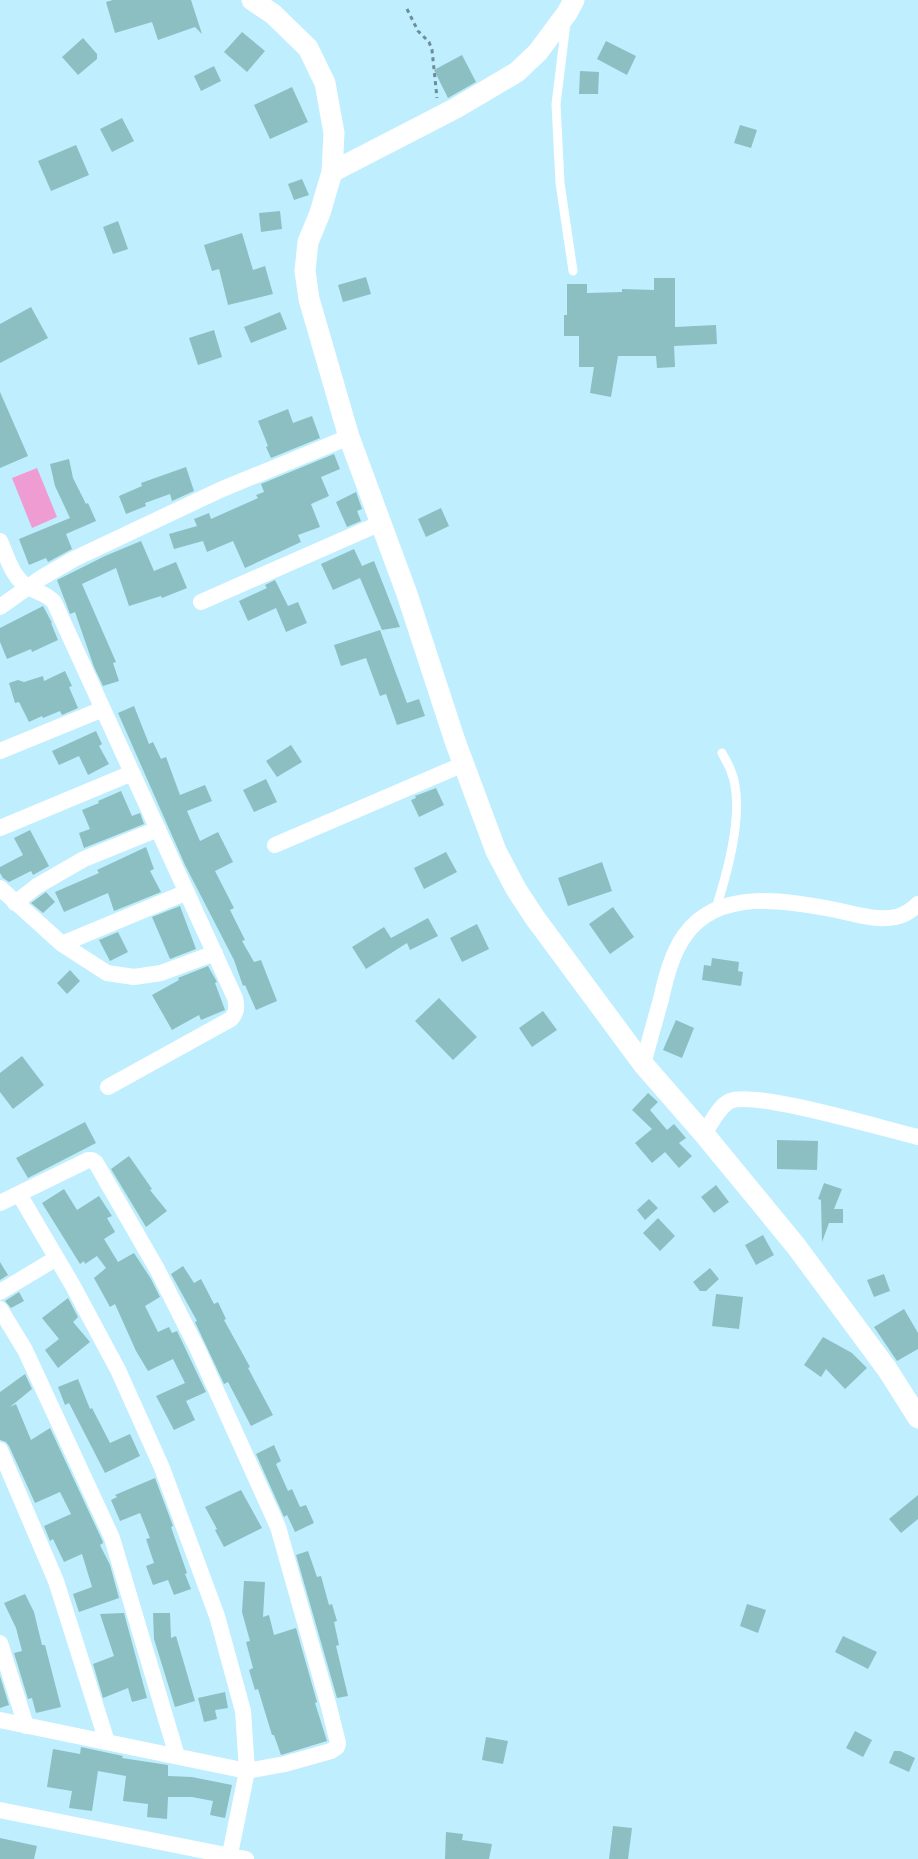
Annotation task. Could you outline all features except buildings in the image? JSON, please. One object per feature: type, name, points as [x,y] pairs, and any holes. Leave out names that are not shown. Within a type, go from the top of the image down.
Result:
[{"type":"street","points":[[252,0],[273,14],[308,48],[324,83],[334,133],[332,172],[320,213],[308,242],[305,270],[309,299],[349,437],[381,523],[492,843],[516,889],[535,918],[643,1064],[704,1134],[796,1246],[887,1369],[918,1418]]},
{"type":"street","points":[[332,172],[440,116],[517,72],[538,52],[571,6]]},
{"type":"street","points":[[0,607],[41,578],[121,536],[229,487],[349,437]]},
{"type":"street","points":[[202,602],[381,523]]},
{"type":"street","points":[[0,541],[12,570],[28,588],[48,596],[54,602],[236,998],[236,1013],[231,1019],[108,1087]]},
{"type":"street","points":[[0,751],[103,709]]},
{"type":"street","points":[[275,845],[464,764]]},
{"type":"street","points":[[0,828],[132,773]]},
{"type":"street","points":[[15,903],[37,886],[84,859],[158,829]]},
{"type":"street","points":[[0,888],[62,944],[107,972],[134,977],[161,973],[215,953]]},
{"type":"street","points":[[62,944],[187,892]]},
{"type":"street","points":[[643,1064],[673,957],[684,936],[698,920],[716,908],[740,902],[771,901],[807,904],[879,918],[896,917],[910,911],[918,904]]},
{"type":"street","points":[[704,1134],[724,1105],[732,1100],[745,1099],[791,1106],[918,1137]]},
{"type":"street","points":[[0,1203],[88,1160],[96,1163],[158,1269],[198,1350],[278,1527],[338,1743],[337,1747],[331,1750],[285,1764],[247,1770],[0,1720]]},
{"type":"street","points":[[19,1194],[73,1286],[118,1370],[166,1477],[217,1616],[243,1711],[247,1770],[229,1857]]},
{"type":"street","points":[[0,1292],[56,1259]]},
{"type":"street","points":[[0,1309],[25,1350],[112,1538],[177,1756]]},
{"type":"street","points":[[0,1450],[56,1581],[107,1742]]},
{"type":"street","points":[[0,1643],[26,1726]]},
{"type":"street","points":[[0,1810],[246,1859]]},
{"type":"lane","points":[[571,6],[556,104],[560,183],[573,271]]},
{"type":"lane","points":[[716,908],[728,866],[737,810],[732,772],[722,753]]},
{"type":"path","points":[[407,9],[418,31],[429,42],[432,50],[440,116]]},
{"type":"shaded area","points":[[37,468],[57,517],[32,528],[12,478]]}]
